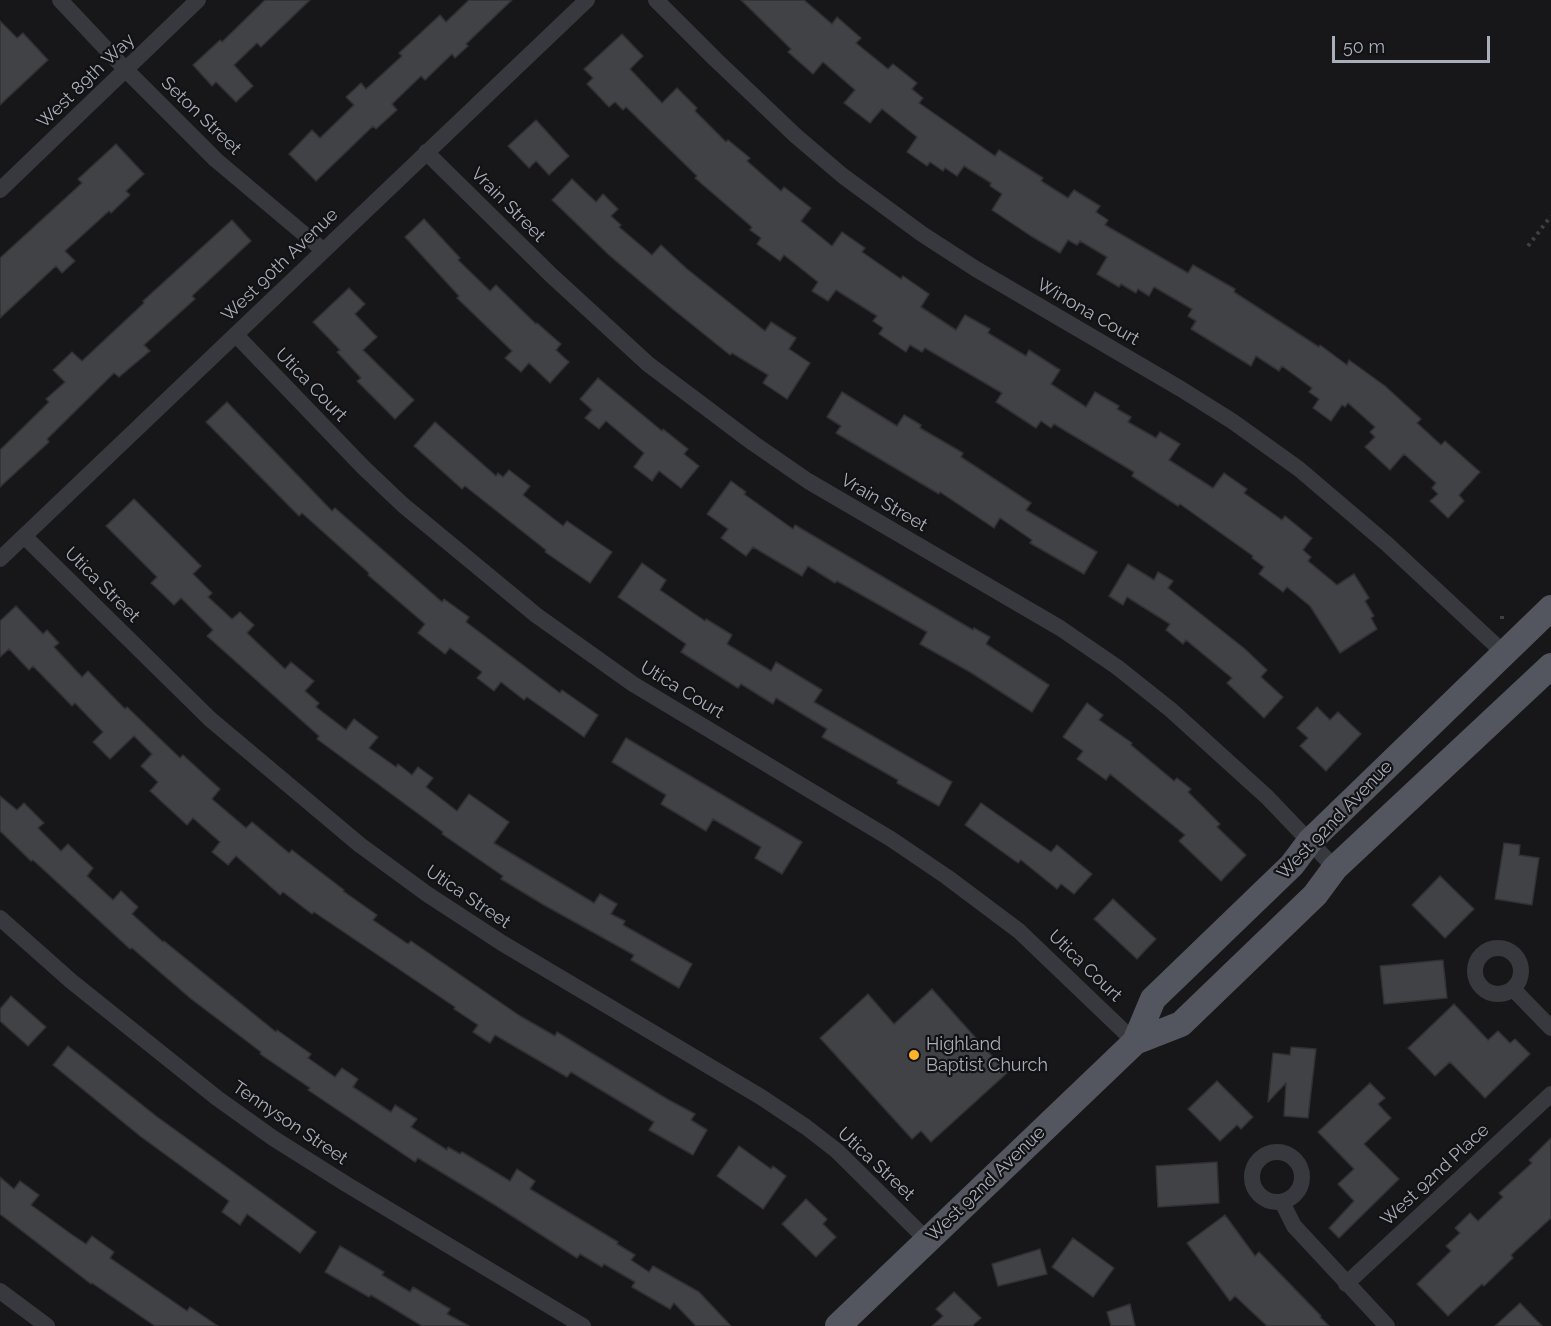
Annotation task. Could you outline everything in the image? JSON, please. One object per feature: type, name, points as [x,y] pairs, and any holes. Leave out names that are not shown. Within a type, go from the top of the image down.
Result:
[{"type":"main road","name":"West 92nd Avenue","points":[[1135,1042],[1153,999],[1292,865],[1310,841],[1551,608]]},
{"type":"main road","name":"West 92nd Avenue","points":[[838,1326],[1135,1042],[1181,1023],[1315,895],[1335,868],[1551,666]]},
{"type":"street","name":"Seton Street","points":[[60,0],[216,160],[323,250]]},
{"type":"street","name":"West 89th Way","points":[[0,190],[198,0]]},
{"type":"street","name":"West 90th Avenue","points":[[0,559],[586,0]]},
{"type":"street","name":"Winona Court","points":[[657,0],[796,136],[843,176],[922,234],[976,269],[1181,389],[1232,421],[1299,469],[1387,543],[1504,653]]},
{"type":"street","name":"Vrain Street","points":[[426,152],[551,275],[648,364],[808,481],[1060,628],[1117,667],[1171,710],[1267,797],[1335,868]]},
{"type":"street","name":"Utica Court","points":[[236,335],[363,467],[403,505],[536,615],[633,684],[891,839],[947,877],[1019,931],[1135,1042]]},
{"type":"street","name":"Utica Street","points":[[24,536],[210,719],[360,845],[427,894],[502,943],[761,1097],[806,1127],[837,1151],[927,1240]]},
{"type":"street","name":"Tennyson Street","points":[[0,918],[71,981],[217,1098],[264,1131],[345,1184],[583,1326]]},
{"type":"street","points":[[1513,989],[1551,1028]]},
{"type":"street","name":"West 92nd Place","points":[[1346,1284],[1551,1094]]},
{"type":"street","points":[[1282,1202],[1294,1226],[1387,1326]]},
{"type":"street","points":[[0,1291],[47,1326]]},
{"type":"path","points":[[1528,246],[1551,216]]},
{"type":"building","points":[[265,0],[310,0],[261,47],[257,43],[234,65],[253,86],[236,102],[216,82],[212,86],[193,65],[220,40],[222,42]]},
{"type":"building","points":[[469,0],[512,0],[466,44],[468,46],[455,58],[452,54],[425,80],[421,76],[392,104],[397,110],[376,129],[373,126],[316,181],[289,154],[312,130],[320,138],[354,105],[346,97],[361,83],[366,89],[402,56],[399,53],[440,15],[446,22]]},
{"type":"building","points":[[741,0],[804,0],[832,24],[837,17],[861,38],[856,43],[888,69],[893,64],[917,83],[912,89],[923,98],[919,103],[995,156],[999,150],[1043,178],[1041,181],[1068,198],[1074,190],[1100,206],[1096,212],[1108,220],[1105,225],[1188,273],[1193,265],[1235,289],[1234,292],[1319,347],[1320,345],[1347,365],[1349,360],[1385,386],[1421,419],[1417,423],[1441,445],[1445,441],[1480,472],[1459,495],[1464,501],[1448,518],[1430,501],[1438,494],[1432,488],[1436,483],[1404,454],[1390,470],[1365,447],[1375,437],[1370,432],[1375,427],[1348,403],[1345,407],[1342,405],[1331,421],[1313,408],[1319,399],[1309,392],[1312,388],[1282,366],[1279,371],[1256,356],[1251,366],[1191,329],[1196,321],[1188,316],[1192,309],[1154,287],[1149,296],[1138,289],[1136,293],[1121,284],[1119,287],[1097,274],[1107,257],[1080,241],[1077,245],[1068,240],[1060,253],[1031,236],[992,210],[1002,194],[990,186],[991,183],[964,166],[957,176],[945,168],[943,171],[930,162],[927,166],[907,152],[917,137],[882,109],[870,123],[844,103],[855,90],[823,62],[813,74],[788,52],[791,49]]},
{"type":"building","points":[[0,21],[17,38],[23,33],[48,60],[0,105]]},
{"type":"building","points":[[622,34],[643,56],[630,69],[662,103],[677,88],[697,108],[695,111],[726,142],[728,140],[750,158],[747,161],[781,191],[784,187],[811,208],[801,221],[832,246],[842,232],[865,248],[862,252],[901,279],[903,276],[929,294],[921,307],[956,330],[965,315],[990,329],[988,333],[1026,356],[1029,350],[1060,370],[1051,384],[1086,407],[1095,392],[1119,406],[1117,409],[1131,417],[1128,422],[1156,438],[1160,432],[1180,444],[1169,460],[1213,488],[1224,473],[1247,489],[1244,493],[1282,520],[1285,516],[1312,538],[1303,550],[1311,557],[1308,561],[1337,585],[1354,574],[1369,598],[1365,601],[1374,616],[1371,618],[1377,629],[1340,653],[1310,606],[1287,587],[1283,592],[1259,574],[1264,567],[1252,558],[1253,556],[1180,504],[1178,506],[1132,476],[1134,472],[1054,424],[1051,428],[1041,421],[1036,428],[996,402],[1002,393],[925,348],[922,352],[910,345],[906,352],[879,334],[883,328],[873,321],[877,316],[836,290],[828,301],[812,291],[818,282],[784,255],[780,261],[757,244],[761,238],[750,230],[752,227],[695,178],[697,176],[626,107],[623,110],[615,102],[609,107],[587,84],[593,78],[584,69]]},
{"type":"building","points":[[536,120],[569,156],[549,175],[536,161],[529,168],[508,146]]},
{"type":"building","points":[[116,144],[144,174],[126,191],[130,195],[65,251],[75,261],[62,273],[56,266],[0,318],[0,258],[82,183],[78,179]]},
{"type":"building","points":[[572,179],[596,202],[603,194],[618,209],[611,216],[621,225],[619,227],[652,255],[661,245],[687,269],[765,331],[771,322],[796,338],[789,349],[810,363],[787,399],[763,383],[768,375],[732,353],[730,355],[674,310],[609,255],[552,200]]},
{"type":"building","points":[[424,219],[460,258],[458,260],[490,291],[496,285],[536,324],[561,344],[556,350],[569,362],[550,383],[529,363],[521,372],[505,358],[512,351],[457,298],[459,296],[405,237]]},
{"type":"building","points":[[232,220],[251,241],[192,296],[195,299],[144,345],[150,351],[119,377],[114,373],[47,439],[49,442],[0,487],[0,450],[49,402],[46,399],[65,382],[53,370],[72,352],[82,361],[144,303],[143,301]]},
{"type":"building","points":[[349,288],[365,304],[355,314],[377,337],[363,350],[414,400],[395,419],[357,381],[361,378],[337,352],[340,350],[313,322]]},
{"type":"building","points":[[598,378],[662,431],[663,429],[688,449],[684,454],[699,466],[681,488],[659,471],[652,481],[634,467],[644,453],[606,421],[599,429],[585,418],[592,410],[580,399]]},
{"type":"building","points":[[842,392],[897,426],[904,415],[921,425],[920,428],[963,453],[961,457],[1031,503],[1026,510],[1097,552],[1084,574],[1030,543],[1032,540],[1000,518],[994,528],[940,492],[939,494],[836,433],[841,426],[827,417]]},
{"type":"building","points":[[227,402],[332,511],[335,508],[442,602],[444,599],[469,617],[466,622],[560,693],[562,690],[598,715],[584,737],[527,697],[524,700],[501,682],[494,691],[477,678],[482,672],[450,648],[445,654],[418,633],[425,624],[368,575],[369,573],[302,513],[299,516],[206,422]]},
{"type":"building","points":[[435,422],[496,476],[498,473],[503,477],[509,470],[530,486],[523,495],[563,526],[567,521],[612,552],[590,583],[545,552],[546,550],[465,486],[462,489],[414,446]]},
{"type":"building","points":[[731,481],[746,492],[744,494],[793,529],[795,525],[973,630],[974,628],[990,637],[986,644],[1049,685],[1032,712],[970,672],[920,644],[927,632],[837,581],[835,583],[808,566],[802,576],[753,547],[746,556],[721,538],[728,529],[707,514]]},
{"type":"building","points":[[134,499],[201,566],[193,574],[212,593],[208,597],[232,619],[240,612],[254,625],[247,633],[285,669],[291,662],[314,681],[305,691],[319,703],[316,707],[346,730],[354,719],[378,737],[369,748],[396,767],[398,764],[412,775],[418,767],[433,778],[426,787],[457,811],[469,794],[509,822],[494,843],[594,903],[600,894],[617,904],[611,914],[625,921],[623,925],[692,964],[679,988],[631,960],[634,955],[501,879],[503,876],[442,834],[443,832],[317,739],[319,736],[207,636],[213,630],[181,598],[174,605],[151,583],[157,577],[106,526]]},
{"type":"building","points":[[642,563],[666,580],[660,590],[705,621],[706,619],[732,635],[727,644],[771,671],[776,662],[822,690],[814,702],[952,782],[939,806],[822,737],[827,729],[776,698],[773,704],[741,684],[738,688],[681,652],[686,644],[618,597]]},
{"type":"building","points":[[1128,564],[1154,580],[1158,572],[1173,581],[1168,588],[1245,649],[1267,670],[1261,677],[1283,697],[1264,718],[1227,683],[1232,678],[1186,640],[1183,644],[1166,630],[1170,624],[1127,597],[1123,605],[1109,596]]},
{"type":"building","points":[[16,606],[43,634],[47,630],[59,643],[54,647],[82,677],[88,671],[125,709],[127,707],[180,758],[183,755],[220,789],[212,799],[246,828],[252,822],[289,853],[292,850],[377,915],[373,920],[408,944],[411,941],[520,1016],[555,1036],[557,1032],[695,1114],[691,1120],[707,1130],[693,1155],[649,1130],[654,1122],[571,1072],[567,1077],[495,1035],[490,1043],[473,1032],[478,1025],[454,1009],[455,1007],[314,912],[312,914],[283,892],[280,895],[236,856],[228,865],[212,852],[220,842],[193,818],[187,825],[150,791],[158,782],[141,766],[152,754],[134,736],[110,759],[93,742],[103,732],[75,703],[72,706],[33,666],[29,670],[9,649],[0,657],[0,621]]},
{"type":"building","points":[[1087,703],[1103,715],[1099,720],[1132,743],[1131,745],[1174,781],[1177,778],[1191,789],[1188,792],[1220,824],[1217,827],[1246,855],[1221,881],[1179,841],[1185,835],[1110,774],[1106,780],[1077,759],[1083,751],[1063,737]]},
{"type":"building","points":[[1317,707],[1330,720],[1338,712],[1361,734],[1326,771],[1300,746],[1308,738],[1297,728]]},
{"type":"building","points":[[626,738],[802,842],[782,874],[755,858],[761,847],[713,819],[706,831],[661,804],[666,795],[612,762]]},
{"type":"building","points":[[0,796],[17,810],[24,803],[44,823],[38,828],[61,851],[68,844],[93,868],[87,876],[113,900],[121,891],[138,907],[132,914],[163,942],[276,1032],[277,1030],[311,1054],[308,1058],[335,1077],[342,1068],[358,1079],[353,1087],[391,1112],[395,1105],[417,1119],[411,1127],[447,1150],[448,1147],[460,1154],[462,1152],[510,1181],[517,1169],[535,1181],[530,1189],[618,1242],[617,1244],[635,1255],[631,1260],[649,1272],[653,1266],[699,1292],[731,1326],[696,1326],[674,1303],[670,1309],[632,1287],[635,1282],[604,1264],[602,1267],[580,1254],[577,1258],[418,1158],[415,1162],[308,1090],[310,1088],[260,1054],[261,1052],[190,998],[132,948],[130,949],[33,860],[31,861],[0,831]]},
{"type":"building","points":[[981,803],[1051,852],[1057,845],[1092,874],[1074,894],[1061,884],[1057,889],[1021,860],[1018,863],[965,825]]},
{"type":"building","points":[[1504,843],[1520,845],[1519,855],[1539,858],[1532,905],[1495,899]]},
{"type":"building","points":[[1440,876],[1474,909],[1445,938],[1412,905]]},
{"type":"building","points":[[1113,899],[1156,939],[1137,959],[1094,919]]},
{"type":"building","points":[[1443,960],[1447,998],[1384,1004],[1380,966]]},
{"type":"building","name":"Highland Baptist Church","points":[[932,989],[1007,1073],[931,1142],[921,1131],[912,1139],[820,1038],[868,994],[894,1024]]},
{"type":"building","points":[[11,996],[46,1027],[28,1046],[0,1021],[0,1009]]},
{"type":"building","points":[[1454,1004],[1488,1040],[1498,1031],[1510,1043],[1515,1039],[1530,1054],[1485,1098],[1450,1062],[1435,1076],[1408,1048]]},
{"type":"building","points":[[68,1046],[156,1116],[316,1232],[300,1253],[247,1214],[240,1225],[222,1212],[229,1201],[140,1136],[53,1065]]},
{"type":"building","points":[[1291,1047],[1316,1049],[1308,1118],[1284,1116],[1286,1083],[1268,1102],[1273,1053],[1290,1055]]},
{"type":"building","points":[[1217,1081],[1253,1117],[1241,1129],[1237,1125],[1220,1141],[1188,1109]]},
{"type":"building","points":[[1370,1083],[1385,1098],[1378,1104],[1391,1118],[1364,1144],[1399,1179],[1339,1238],[1329,1228],[1354,1201],[1338,1184],[1354,1169],[1318,1132]]},
{"type":"building","points":[[1551,1138],[1551,1218],[1511,1255],[1513,1258],[1484,1286],[1482,1284],[1448,1316],[1417,1284],[1451,1251],[1446,1246],[1460,1233],[1455,1228],[1470,1213],[1478,1221],[1503,1197],[1499,1193],[1532,1163],[1529,1160]]},
{"type":"building","points":[[739,1146],[771,1169],[773,1166],[786,1176],[763,1209],[717,1176]]},
{"type":"building","points":[[1217,1162],[1219,1203],[1158,1207],[1156,1166]]},
{"type":"building","points":[[0,1177],[14,1189],[20,1181],[39,1195],[31,1205],[86,1244],[92,1236],[114,1252],[110,1258],[187,1311],[190,1307],[218,1326],[155,1326],[91,1284],[0,1214]]},
{"type":"building","points":[[806,1199],[827,1219],[823,1224],[836,1237],[816,1257],[782,1224]]},
{"type":"building","points":[[1225,1215],[1255,1256],[1259,1252],[1329,1326],[1267,1326],[1235,1296],[1230,1301],[1187,1243]]},
{"type":"building","points":[[1073,1238],[1114,1268],[1093,1297],[1052,1267]]},
{"type":"building","points":[[340,1246],[384,1272],[382,1275],[410,1292],[413,1287],[450,1309],[447,1314],[469,1326],[422,1326],[371,1295],[369,1297],[325,1272]]},
{"type":"building","points":[[1040,1249],[1047,1274],[998,1286],[992,1264]]},
{"type":"building","points":[[954,1292],[981,1318],[972,1326],[932,1326],[943,1316],[936,1309]]},
{"type":"building","points":[[1520,1303],[1542,1326],[1495,1326]]},
{"type":"building","points":[[1130,1304],[1135,1326],[1111,1326],[1107,1312]]},
{"type":"place","name":"Highland Baptist Church","points":[[914,1055]]}]
